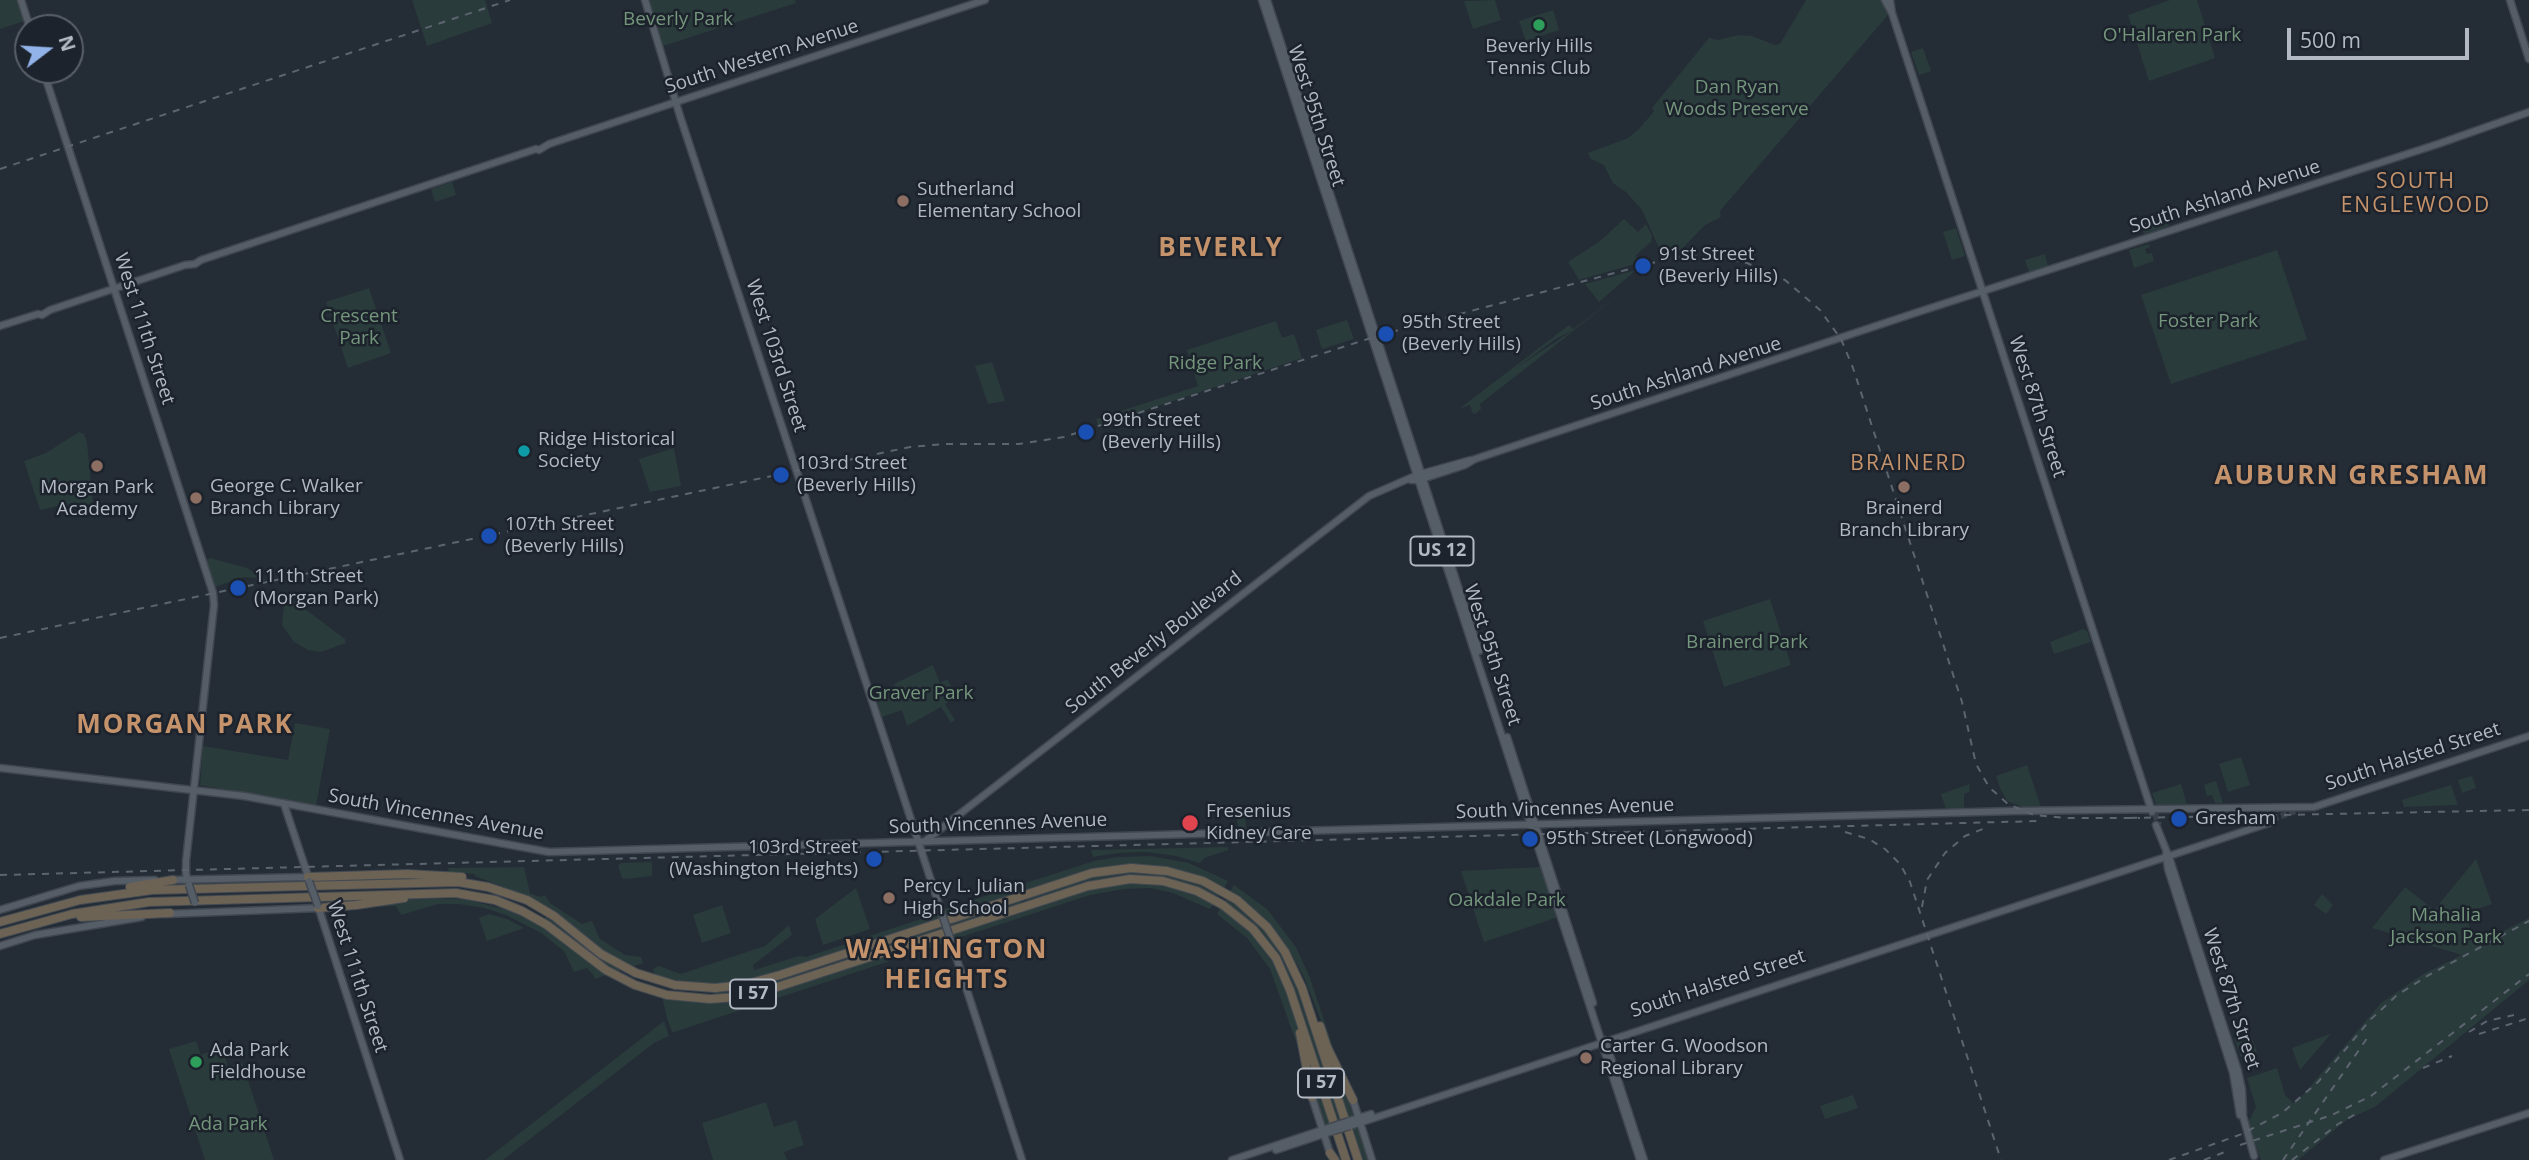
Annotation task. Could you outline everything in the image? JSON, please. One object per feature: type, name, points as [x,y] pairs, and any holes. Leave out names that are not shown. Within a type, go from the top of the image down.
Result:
[{"type":"highway","name":"I 57","points":[[0,922],[93,898],[168,888],[448,881],[488,887],[517,896],[542,909],[601,954],[648,978],[689,987],[728,987],[757,982],[1105,870],[1131,867],[1180,873],[1225,892],[1247,908],[1267,928],[1291,963],[1304,994],[1357,1160]]},
{"type":"highway","points":[[309,879],[384,874],[452,876],[479,881],[488,887]]},
{"type":"highway","name":"I 57","points":[[0,934],[111,906],[182,899],[442,893],[469,895],[495,900],[540,920],[596,964],[624,980],[667,995],[710,999],[765,991],[1088,886],[1130,879],[1163,881],[1205,895],[1234,913],[1253,929],[1281,967],[1346,1160]]},
{"type":"highway","points":[[36,911],[79,896],[173,880]]},
{"type":"highway","points":[[318,907],[435,897],[495,900]]},
{"type":"highway","points":[[30,925],[92,916],[170,913]]},
{"type":"highway","points":[[1291,963],[1300,973],[1327,1047],[1353,1100]]},
{"type":"highway","points":[[1296,1006],[1312,1097]]},
{"type":"main road","name":"West 103rd Street","points":[[645,0],[676,102],[921,842],[1022,1160]]},
{"type":"main road","name":"South Western Avenue","points":[[0,326],[185,265],[188,267],[198,261],[335,215],[539,150],[549,144],[985,0]]},
{"type":"main road","name":"West 95th Street","points":[[1265,0],[1418,478],[1642,1160]]},
{"type":"main road","name":"West 87th Street","points":[[1888,0],[2153,812]]},
{"type":"main road","points":[[2510,0],[2529,60]]},
{"type":"main road","name":"West 111th Street","points":[[48,84],[214,598],[194,789]]},
{"type":"main road","name":"South Ashland Avenue","points":[[1418,478],[2529,115]]},
{"type":"main road","name":"South Beverly Boulevard","points":[[921,842],[1369,496],[1418,478]]},
{"type":"main road","name":"South Halsted Street","points":[[2229,808],[2314,807],[2529,736]]},
{"type":"main road","name":"South Vincennes Avenue","points":[[0,768],[194,789],[544,852],[2229,808]]},
{"type":"main road","points":[[194,789],[186,861],[188,882],[198,911]]},
{"type":"main road","name":"West 111th Street","points":[[284,804],[400,1160]]},
{"type":"main road","name":"South Halsted Street","points":[[1244,1160],[2261,823],[2272,822]]},
{"type":"main road","name":"West 87th Street","points":[[2158,827],[2241,1081],[2243,1116],[2255,1158]]},
{"type":"main road","points":[[0,910],[60,891],[97,883],[309,879]]},
{"type":"main road","points":[[0,946],[35,935],[170,913],[318,907]]},
{"type":"main road","points":[[1312,1097],[1333,1156]]},
{"type":"main road","points":[[1353,1100],[1372,1160]]},
{"type":"main road","points":[[2384,1160],[2529,1113]]},
{"type":"main road","name":"South Halsted Street","points":[[1232,1160],[1323,1132]]},
{"type":"green space","points":[[0,0],[17,0],[22,14],[14,14],[14,24],[0,29]]},
{"type":"green space","points":[[412,0],[485,0],[492,23],[427,46]]},
{"type":"green space","name":"Beverly Park","points":[[649,0],[795,0],[796,3],[663,46]]},
{"type":"green space","points":[[1495,0],[1501,20],[1473,29],[1464,1]]},
{"type":"green space","name":"Dan Ryan Woods Preserve","points":[[1806,0],[1883,0],[1888,15],[1720,211],[1721,217],[1705,225],[1679,252],[1660,250],[1642,210],[1627,193],[1613,183],[1604,165],[1591,159],[1588,153],[1628,138],[1639,129],[1654,111],[1652,108],[1709,38],[1718,40],[1738,35],[1752,36],[1775,45],[1780,44]]},
{"type":"green space","name":"O'Hallaren Park","points":[[2170,0],[2197,0],[2215,58],[2149,81],[2128,15]]},
{"type":"green space","name":"Beverly Hills Tennis Club","points":[[1553,10],[1559,30],[1526,41],[1519,21]]},
{"type":"green space","points":[[1923,48],[1931,71],[1919,75],[1911,52]]},
{"type":"green space","points":[[452,182],[456,195],[435,202],[431,189]]},
{"type":"green space","points":[[2166,215],[2169,226],[2144,234],[2141,223]]},
{"type":"green space","points":[[1624,219],[1638,232],[1646,224],[1652,236],[1651,242],[1636,255],[1638,263],[1579,280],[1568,262],[1600,241]]},
{"type":"green space","points":[[1956,228],[1965,256],[1952,260],[1943,232]]},
{"type":"green space","points":[[2149,244],[2150,247],[2145,249],[2147,254],[2152,253],[2154,261],[2134,268],[2129,250]]},
{"type":"green space","name":"Foster Park","points":[[2277,250],[2307,339],[2171,384],[2141,295]]},
{"type":"green space","points":[[2045,254],[2048,266],[2029,272],[2025,260]]},
{"type":"green space","points":[[1636,270],[1599,302],[1585,284],[1596,281]]},
{"type":"green space","points":[[1638,278],[1573,330],[1554,340],[1516,368],[1575,329],[1639,280],[1480,404],[1481,409],[1476,413],[1473,414],[1470,405],[1459,409],[1569,325],[1573,329]]},
{"type":"green space","name":"Crescent Park","points":[[369,288],[391,353],[348,368],[326,302]]},
{"type":"green space","points":[[1347,320],[1354,339],[1322,349],[1316,330]]},
{"type":"green space","name":"Ridge Park","points":[[1276,321],[1282,338],[1294,334],[1302,358],[1098,426],[1096,419],[1198,386],[1187,350]]},
{"type":"green space","points":[[992,362],[1005,401],[988,404],[975,366]]},
{"type":"green space","points":[[79,432],[84,434],[87,442],[93,504],[88,508],[63,505],[40,510],[24,461],[46,453]]},
{"type":"green space","points":[[674,448],[681,486],[650,492],[639,459]]},
{"type":"green space","points":[[210,558],[247,568],[266,580],[257,582],[256,578],[244,577],[215,587],[206,560]]},
{"type":"green space","points":[[285,594],[345,639],[346,643],[321,652],[308,650],[294,642],[282,625]]},
{"type":"green space","name":"Brainerd Park","points":[[1770,599],[1791,665],[1724,687],[1703,621]]},
{"type":"green space","points":[[2083,629],[2087,631],[2091,642],[2054,654],[2050,642]]},
{"type":"green space","name":"Graver Park","points":[[933,665],[940,683],[947,679],[958,696],[945,704],[955,720],[951,723],[941,707],[907,726],[902,710],[882,717],[876,697],[896,690],[894,684]]},
{"type":"green space","points":[[295,723],[330,729],[316,806],[200,785],[203,746],[288,760]]},
{"type":"green space","points":[[2241,757],[2250,785],[2228,792],[2219,764]]},
{"type":"green space","points":[[2027,765],[2041,807],[2023,807],[2007,801],[1996,776]]},
{"type":"green space","points":[[2472,776],[2476,788],[2462,793],[2458,780]]},
{"type":"green space","points":[[2216,781],[2223,803],[2215,803],[2212,795],[2207,796],[2204,785]]},
{"type":"green space","points":[[1970,784],[1969,792],[1964,794],[1964,809],[1946,809],[1941,794]]},
{"type":"green space","points":[[2181,784],[2187,804],[2156,805],[2152,793]]},
{"type":"green space","points":[[2451,785],[2458,805],[2404,807],[2402,800]]},
{"type":"green space","points":[[1251,806],[1253,812],[1245,813],[1246,828],[1261,829],[1239,829],[1235,813],[1242,813],[1242,807]]},
{"type":"green space","points":[[1228,847],[1228,850],[1204,858],[1200,863],[1147,852],[1093,857],[1091,850]]},
{"type":"green space","points":[[1151,856],[1189,863],[1228,881],[1224,888],[1176,869],[1153,865],[1119,865],[1077,873],[948,916],[945,909],[1094,861]]},
{"type":"green space","name":"Mahalia Jackson Park","points":[[2476,859],[2492,904],[2465,913],[2476,945],[2529,918],[2529,980],[2375,1107],[2348,1119],[2298,1160],[2261,1160],[2248,1123],[2256,1107],[2247,1078],[2277,1068],[2285,1095],[2293,1103],[2302,1096],[2381,1003],[2423,974],[2462,955],[2372,928],[2405,887],[2434,910]]},
{"type":"green space","points":[[652,862],[652,876],[622,878],[618,866],[621,863]]},
{"type":"green space","points":[[524,867],[530,893],[540,897],[545,895],[550,903],[582,924],[592,921],[600,939],[625,955],[641,957],[643,963],[631,967],[607,953],[531,898],[475,874],[449,872],[448,868]]},
{"type":"green space","name":"Oakdale Park","points":[[1541,867],[1558,917],[1484,942],[1461,871]]},
{"type":"green space","points":[[1125,871],[1160,873],[1199,883],[1220,893],[1218,897],[1192,885],[1164,878],[1126,875],[1087,882],[1026,901],[1089,877]]},
{"type":"green space","points":[[1130,882],[1162,884],[1189,891],[1214,903],[1210,909],[1173,893],[1150,888],[1124,889],[1090,895],[955,939],[953,933],[1088,889]]},
{"type":"green space","points":[[1234,885],[1267,909],[1296,947],[1310,978],[1343,1077],[1304,977],[1291,953],[1265,919],[1230,891]]},
{"type":"green space","points":[[856,888],[870,929],[823,945],[815,919]]},
{"type":"green space","points":[[2322,894],[2333,905],[2326,914],[2314,905]]},
{"type":"green space","points":[[1227,897],[1244,909],[1268,933],[1287,961],[1301,993],[1342,1120],[1337,1121],[1295,992],[1281,961],[1255,926],[1225,901]]},
{"type":"green space","points":[[412,899],[464,899],[512,911],[542,926],[606,975],[595,979],[587,968],[574,972],[564,951],[541,933],[506,915],[484,908],[438,904],[401,915],[396,906],[350,908]]},
{"type":"green space","points":[[1022,900],[1022,904],[951,927],[950,922]]},
{"type":"green space","points":[[722,905],[731,933],[702,943],[693,915]]},
{"type":"green space","points":[[1221,907],[1249,929],[1273,959],[1292,1003],[1308,1075],[1270,969],[1247,938],[1217,914]]},
{"type":"green space","points":[[939,913],[940,918],[780,971],[738,982],[716,985],[688,983],[655,976],[653,969],[659,966],[681,974],[765,946],[789,925],[792,935],[753,965],[754,970],[799,956],[806,957]]},
{"type":"green space","points":[[489,914],[524,928],[487,941],[479,918]]},
{"type":"green space","points":[[547,915],[622,970],[616,972],[606,966],[544,919]]},
{"type":"green space","points":[[943,925],[944,929],[767,987],[710,996],[717,991],[760,985]]},
{"type":"green space","points":[[946,936],[948,942],[674,1032],[667,1018],[662,997],[703,1003],[750,999]]},
{"type":"green space","points":[[664,1021],[669,1036],[654,1043],[503,1160],[485,1160]]},
{"type":"green space","points":[[2251,1035],[2257,1052],[2241,1057],[2234,1038]]},
{"type":"green space","points":[[2330,1035],[2300,1070],[2292,1048]]},
{"type":"green space","name":"Ada Park","points":[[196,1041],[201,1055],[222,1048],[228,1067],[242,1062],[274,1160],[205,1160],[169,1049]]},
{"type":"green space","points":[[1307,1049],[1331,1123],[1325,1125],[1315,1097]]},
{"type":"green space","points":[[1326,1050],[1347,1095],[1353,1116],[1348,1118]]},
{"type":"green space","points":[[1853,1095],[1858,1108],[1825,1119],[1820,1106]]},
{"type":"green space","points":[[766,1102],[774,1127],[796,1120],[804,1145],[784,1152],[787,1160],[713,1160],[702,1123]]},
{"type":"green space","points":[[1358,1128],[1369,1160],[1361,1160],[1351,1129]]},
{"type":"tunnel","points":[[2264,822],[2299,810]]},
{"type":"tunnel","points":[[2155,814],[2159,825]]},
{"type":"railway","points":[[0,169],[510,0]]},
{"type":"railway","points":[[0,638],[910,447],[1019,444],[1064,437],[1380,335],[1660,261],[1688,256],[1715,257],[1747,263],[1785,280],[1820,310],[1841,339],[1853,368],[1962,702],[1976,764],[1989,787],[2008,804],[2034,815],[2140,818]]},
{"type":"railway","points":[[2130,818],[2529,810]]},
{"type":"railway","points":[[0,875],[2039,821]]},
{"type":"railway","points":[[1922,907],[1927,880],[1945,853],[1965,836],[1988,827]]},
{"type":"railway","points":[[1845,832],[1869,839],[1885,849],[1900,864],[1910,882],[2001,1160]]},
{"type":"railway","points":[[2169,1160],[2242,1134],[2282,1113],[2318,1082],[2370,1020],[2396,996],[2427,976],[2529,921]]},
{"type":"railway","points":[[2240,1145],[2332,1115],[2371,1096],[2529,974]]},
{"type":"railway","points":[[2469,1032],[2487,1021],[2514,1015]]},
{"type":"railway","points":[[2479,1034],[2529,1018]]},
{"type":"railway","points":[[2283,1160],[2370,1034]]},
{"type":"railway","points":[[2423,1068],[2452,1056]]},
{"type":"railway","points":[[2292,1160],[2338,1124],[2356,1114]]},
{"type":"railway","points":[[2204,1160],[2230,1150]]},
{"type":"place","name":"Beverly Hills Tennis Club","points":[[1539,25]]},
{"type":"place","name":"Sutherland Elementary School","points":[[903,201]]},
{"type":"place","name":"91st Street (Beverly Hills)","points":[[1643,266]]},
{"type":"place","name":"95th Street (Beverly Hills)","points":[[1386,334]]},
{"type":"place","name":"99th Street (Beverly Hills)","points":[[1086,432]]},
{"type":"place","name":"Ridge Historical Society","points":[[524,451]]},
{"type":"place","name":"Morgan Park Academy","points":[[97,466]]},
{"type":"place","name":"103rd Street (Beverly Hills)","points":[[781,475]]},
{"type":"place","name":"Brainerd Branch Library","points":[[1904,487]]},
{"type":"place","name":"George C. Walker Branch Library","points":[[196,498]]},
{"type":"place","name":"107th Street (Beverly Hills)","points":[[489,536]]},
{"type":"place","name":"111th Street (Morgan Park)","points":[[238,588]]},
{"type":"place","name":"Gresham","points":[[2179,819]]},
{"type":"place","name":"Fresenius Kidney Care","points":[[1190,823]]},
{"type":"place","name":"95th Street (Longwood)","points":[[1530,839]]},
{"type":"place","name":"103rd Street (Washington Heights)","points":[[874,859]]},
{"type":"place","name":"Percy L. Julian High School","points":[[889,898]]},
{"type":"place","name":"Carter G. Woodson Regional Library","points":[[1586,1058]]},
{"type":"place","name":"Ada Park Fieldhouse","points":[[196,1062]]},
{"type":"district","name":"SOUTH ENGLEWOOD","points":[[2416,194]]},
{"type":"district","name":"BEVERLY","points":[[1221,249]]},
{"type":"district","name":"BRAINERD","points":[[1909,464]]},
{"type":"district","name":"AUBURN GRESHAM","points":[[2352,477]]},
{"type":"district","name":"MORGAN PARK","points":[[185,726]]},
{"type":"district","name":"WASHINGTON HEIGHTS","points":[[947,966]]}]
